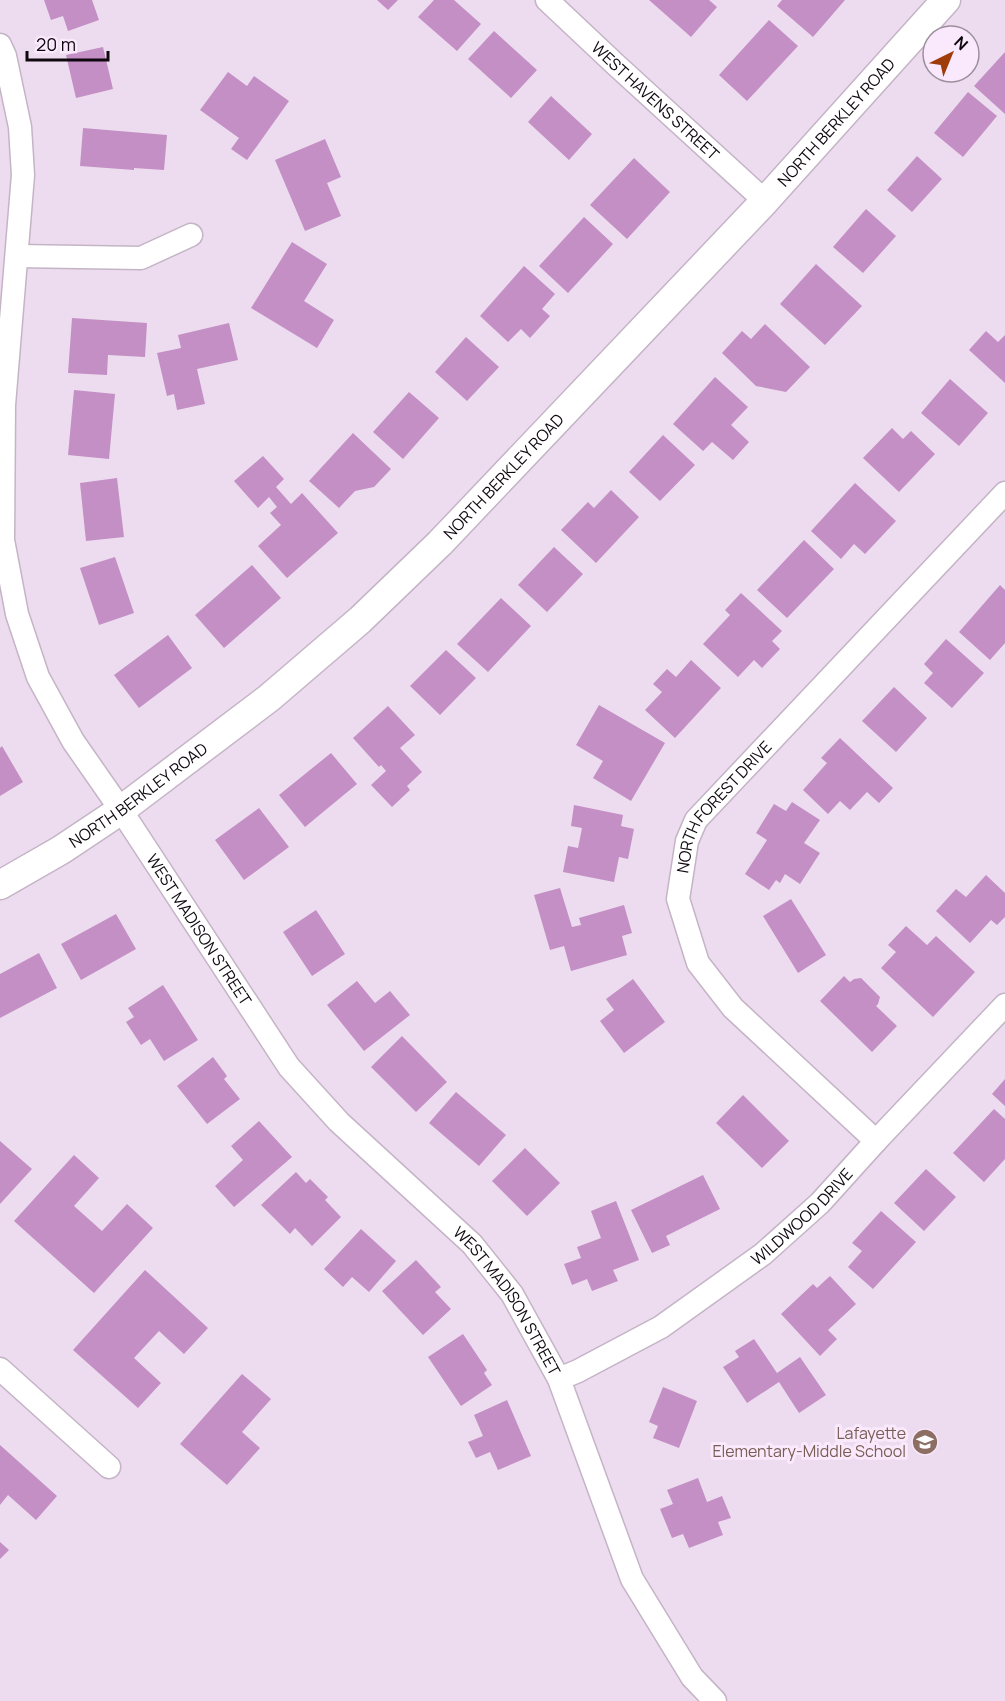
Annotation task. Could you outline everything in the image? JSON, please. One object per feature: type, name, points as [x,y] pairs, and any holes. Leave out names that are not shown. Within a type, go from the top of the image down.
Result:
[{"type":"street","name":"WEST HAVENS STREET","points":[[548,0],[765,201]]},
{"type":"street","name":"NORTH BERKLEY ROAD","points":[[0,885],[61,850],[121,810],[269,698],[368,612],[440,543],[765,201],[946,0]]},
{"type":"street","name":"WEST MADISON STREET","points":[[0,45],[5,56],[20,127],[23,175],[4,405],[3,540],[17,614],[38,676],[73,741],[121,810],[289,1067],[339,1122],[472,1244],[513,1294],[559,1379],[632,1579],[692,1677],[715,1701]]},
{"type":"street","points":[[17,256],[141,258],[191,236]]},
{"type":"street","name":"NORTH FOREST DRIVE","points":[[876,1141],[733,1008],[698,963],[678,899],[687,842],[696,820],[1005,493]]},
{"type":"street","name":"WILDWOOD DRIVE","points":[[559,1379],[661,1327],[763,1254],[820,1203],[1005,1005]]},
{"type":"street","points":[[0,1369],[109,1467]]},
{"type":"building","points":[[44,0],[92,0],[99,20],[68,31],[63,16],[51,20]]},
{"type":"building","points":[[377,0],[398,0],[388,10]]},
{"type":"building","points":[[434,0],[454,0],[481,24],[457,51],[418,17]]},
{"type":"building","points":[[649,0],[709,0],[717,7],[691,37]]},
{"type":"building","points":[[782,0],[845,0],[813,37],[777,6]]},
{"type":"building","points":[[769,20],[798,46],[747,101],[719,75]]},
{"type":"building","points":[[494,31],[537,70],[511,98],[468,59]]},
{"type":"building","points":[[103,47],[113,89],[76,98],[66,55]]},
{"type":"building","points":[[1005,52],[1005,114],[974,86],[981,84],[981,78]]},
{"type":"building","points":[[228,72],[247,86],[254,76],[289,101],[247,160],[231,149],[239,138],[200,110]]},
{"type":"building","points":[[968,92],[997,116],[963,157],[934,133]]},
{"type":"building","points":[[551,96],[592,134],[569,160],[528,122]]},
{"type":"building","points":[[83,128],[167,135],[164,170],[80,166]]},
{"type":"building","points":[[325,139],[341,177],[327,183],[341,216],[305,231],[275,160]]},
{"type":"building","points":[[917,156],[942,179],[912,212],[887,190]]},
{"type":"building","points":[[634,158],[670,192],[627,239],[590,205]]},
{"type":"building","points":[[866,209],[896,236],[863,273],[833,247]]},
{"type":"building","points":[[584,217],[613,244],[568,293],[539,266]]},
{"type":"building","points":[[292,242],[327,264],[304,301],[334,320],[317,348],[251,308]]},
{"type":"building","points":[[816,264],[862,306],[825,345],[780,304]]},
{"type":"building","points":[[524,266],[555,294],[542,309],[550,316],[530,338],[521,329],[508,342],[480,316]]},
{"type":"building","points":[[72,318],[147,323],[145,357],[108,355],[107,375],[68,373]]},
{"type":"building","points":[[229,323],[238,360],[197,369],[205,404],[177,410],[174,394],[167,396],[157,353],[181,348],[178,335]]},
{"type":"building","points":[[765,324],[810,367],[786,392],[756,386],[722,353],[742,331],[751,339]]},
{"type":"building","points":[[986,331],[998,342],[1005,335],[1005,383],[969,350]]},
{"type":"building","points":[[466,337],[499,367],[467,401],[435,372]]},
{"type":"building","points":[[715,377],[748,407],[731,425],[749,442],[733,460],[712,442],[703,451],[673,424]]},
{"type":"building","points":[[950,379],[988,413],[959,446],[921,413]]},
{"type":"building","points":[[74,390],[115,394],[109,459],[68,455]]},
{"type":"building","points":[[409,392],[439,418],[403,459],[373,432]]},
{"type":"building","points":[[892,428],[903,439],[911,431],[935,454],[899,492],[863,458]]},
{"type":"building","points":[[353,433],[391,469],[374,487],[355,491],[339,508],[309,481]]},
{"type":"building","points":[[663,435],[695,465],[660,501],[629,472]]},
{"type":"building","points":[[263,456],[284,479],[276,487],[291,504],[302,493],[338,533],[287,578],[258,546],[281,525],[270,513],[277,507],[269,497],[258,508],[234,481]]},
{"type":"building","points":[[117,478],[124,537],[86,541],[80,483]]},
{"type":"building","points":[[855,483],[896,521],[865,554],[854,544],[841,559],[811,531]]},
{"type":"building","points":[[611,490],[639,517],[596,563],[561,530],[588,502],[594,508]]},
{"type":"building","points":[[804,540],[834,569],[787,618],[757,590]]},
{"type":"building","points":[[554,547],[583,574],[547,612],[518,585]]},
{"type":"building","points":[[115,557],[134,613],[99,625],[80,568]]},
{"type":"building","points":[[252,565],[281,598],[224,648],[195,615]]},
{"type":"building","points":[[1000,585],[1005,590],[1005,643],[990,660],[959,632]]},
{"type":"building","points":[[741,593],[782,631],[772,641],[780,649],[762,668],[754,660],[738,677],[703,644],[730,615],[725,610]]},
{"type":"building","points":[[501,598],[531,626],[488,672],[457,644]]},
{"type":"building","points":[[168,635],[192,668],[139,708],[114,675]]},
{"type":"building","points":[[946,639],[984,673],[952,708],[924,683],[933,673],[924,664]]},
{"type":"building","points":[[446,650],[476,678],[440,715],[410,686]]},
{"type":"building","points":[[691,660],[721,688],[675,738],[645,710],[662,692],[653,684],[667,669],[676,677]]},
{"type":"building","points":[[894,687],[927,718],[896,752],[862,721]]},
{"type":"building","points":[[599,705],[665,743],[631,801],[593,778],[603,761],[576,745]]},
{"type":"building","points":[[388,706],[415,735],[400,748],[422,772],[407,786],[410,790],[392,807],[371,785],[386,771],[381,765],[379,767],[353,738]]},
{"type":"building","points":[[840,738],[893,788],[879,803],[867,792],[850,810],[840,801],[828,814],[803,790],[827,763],[821,758]]},
{"type":"building","points":[[2,746],[23,782],[0,796],[0,748]]},
{"type":"building","points":[[331,753],[357,784],[305,827],[279,795]]},
{"type":"building","points":[[792,802],[820,820],[804,843],[820,853],[800,884],[785,874],[780,883],[776,880],[769,890],[745,874],[767,840],[756,833],[774,804],[786,811]]},
{"type":"building","points":[[574,805],[623,815],[621,826],[634,829],[628,859],[619,857],[614,882],[563,872],[568,846],[578,848],[582,828],[571,826]]},
{"type":"building","points":[[259,808],[289,847],[244,880],[215,840]]},
{"type":"building","points":[[986,875],[1005,893],[1005,917],[997,925],[991,920],[970,943],[936,911],[956,889],[966,897]]},
{"type":"building","points":[[560,888],[572,927],[581,925],[579,918],[624,905],[632,933],[622,936],[627,955],[571,971],[564,946],[550,950],[534,895]]},
{"type":"building","points":[[791,899],[826,955],[798,973],[763,916]]},
{"type":"building","points":[[316,910],[345,954],[312,976],[283,932]]},
{"type":"building","points":[[116,914],[136,949],[81,980],[61,944]]},
{"type":"building","points":[[906,926],[927,945],[936,936],[975,972],[933,1017],[881,968],[896,952],[888,945]]},
{"type":"building","points":[[39,953],[57,988],[0,1018],[0,974]]},
{"type":"building","points":[[844,976],[850,982],[861,978],[880,997],[876,1006],[897,1026],[872,1052],[820,1001]]},
{"type":"building","points":[[633,979],[665,1022],[624,1053],[600,1021],[614,1010],[606,999]]},
{"type":"building","points":[[357,981],[375,1003],[390,991],[410,1015],[364,1051],[327,1005]]},
{"type":"building","points":[[163,985],[198,1040],[164,1061],[150,1039],[141,1045],[126,1022],[134,1017],[128,1008]]},
{"type":"building","points":[[402,1036],[447,1082],[416,1112],[371,1067]]},
{"type":"building","points":[[213,1057],[227,1076],[224,1079],[240,1099],[207,1124],[177,1086]]},
{"type":"building","points":[[1005,1079],[1005,1106],[992,1094]]},
{"type":"building","points":[[456,1092],[506,1135],[479,1166],[429,1123]]},
{"type":"building","points":[[743,1095],[789,1141],[762,1168],[716,1123]]},
{"type":"building","points":[[994,1109],[1005,1119],[1005,1159],[984,1182],[953,1153]]},
{"type":"building","points":[[259,1121],[292,1157],[234,1207],[215,1186],[243,1160],[231,1146]]},
{"type":"building","points":[[0,1141],[32,1169],[0,1204]]},
{"type":"building","points":[[525,1148],[560,1183],[527,1216],[492,1181]]},
{"type":"building","points":[[74,1155],[99,1178],[74,1206],[102,1231],[127,1204],[153,1228],[94,1293],[14,1221]]},
{"type":"building","points":[[926,1169],[956,1197],[924,1231],[894,1203]]},
{"type":"building","points":[[296,1172],[306,1183],[310,1179],[328,1197],[325,1200],[341,1217],[312,1246],[295,1228],[290,1234],[261,1205]]},
{"type":"building","points":[[703,1175],[720,1209],[666,1236],[670,1245],[652,1253],[631,1210]]},
{"type":"building","points":[[616,1201],[639,1260],[613,1270],[618,1281],[592,1291],[587,1279],[572,1285],[564,1264],[581,1258],[577,1247],[601,1238],[591,1211]]},
{"type":"building","points":[[881,1211],[916,1242],[873,1289],[848,1267],[862,1251],[852,1243]]},
{"type":"building","points":[[361,1229],[396,1261],[369,1292],[352,1277],[343,1287],[324,1269]]},
{"type":"building","points":[[416,1260],[441,1287],[435,1292],[451,1309],[423,1335],[382,1291]]},
{"type":"building","points":[[145,1270],[208,1328],[184,1354],[159,1331],[134,1358],[161,1383],[138,1408],[73,1350]]},
{"type":"building","points":[[830,1276],[856,1304],[828,1330],[837,1339],[820,1356],[781,1314],[813,1284],[817,1288]]},
{"type":"building","points":[[463,1334],[487,1370],[484,1373],[492,1385],[461,1406],[428,1357]]},
{"type":"building","points":[[754,1339],[777,1373],[800,1357],[826,1395],[799,1413],[779,1382],[747,1403],[723,1367],[739,1357],[735,1351]]},
{"type":"building","points":[[242,1374],[271,1399],[242,1432],[260,1448],[227,1485],[180,1444]]},
{"type":"building","points":[[663,1387],[697,1401],[679,1448],[653,1438],[658,1426],[649,1422]]},
{"type":"building","points":[[507,1400],[531,1456],[498,1470],[490,1452],[476,1458],[468,1442],[483,1436],[474,1415]]},
{"type":"building","points":[[0,1445],[57,1496],[36,1520],[8,1495],[0,1505]]},
{"type":"building","points":[[698,1478],[707,1502],[722,1496],[731,1518],[718,1522],[723,1535],[689,1548],[683,1534],[672,1538],[660,1509],[673,1504],[667,1490]]},
{"type":"building","points":[[0,1542],[9,1550],[0,1559]]},
{"type":"place","name":"Lafayette Elementary-Middle School","points":[[925,1442]]}]
